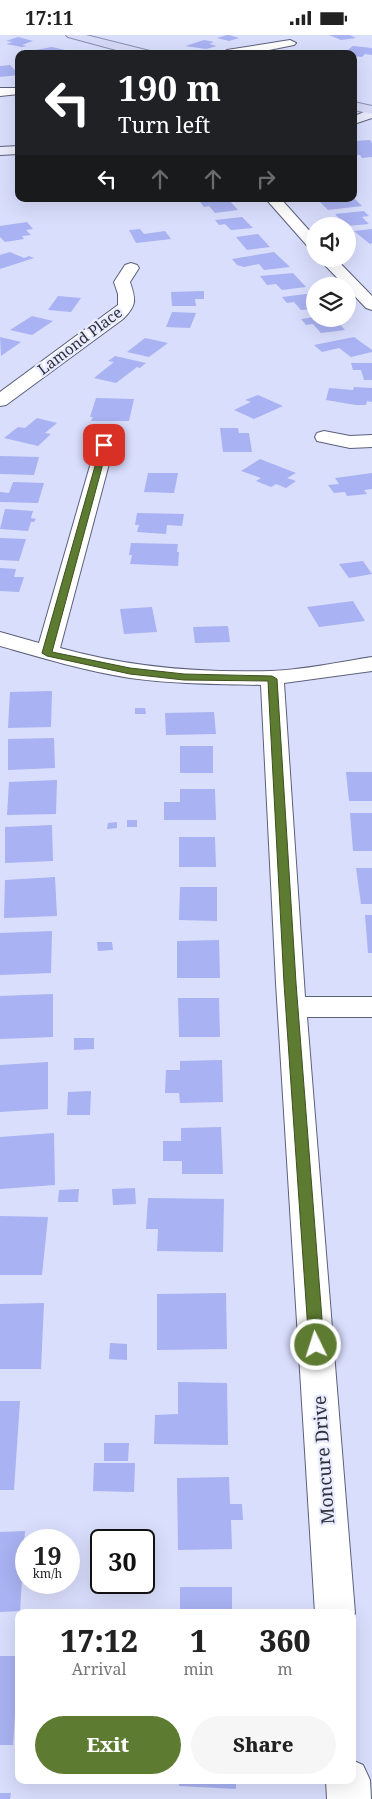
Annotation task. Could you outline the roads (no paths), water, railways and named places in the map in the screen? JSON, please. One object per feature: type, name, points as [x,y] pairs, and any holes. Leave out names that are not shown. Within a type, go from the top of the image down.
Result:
[{"type":"main road","points":[[72,35],[130,50]]},
{"type":"main road","points":[[357,107],[372,112]]},
{"type":"main road","points":[[357,119],[372,112]]},
{"type":"main road","points":[[357,125],[372,125]]},
{"type":"main road","points":[[0,151],[15,150]]},
{"type":"street","points":[[250,50],[290,43]]},
{"type":"street","points":[[0,92],[15,91]]},
{"type":"street","points":[[276,202],[306,236]]},
{"type":"street","points":[[335,267],[372,305]]},
{"type":"street","name":"Lamond Place","points":[[0,401],[117,315],[126,306],[126,294],[122,282],[131,268]]},
{"type":"street","points":[[324,437],[350,442],[372,441]]},
{"type":"street","points":[[47,653],[104,445]]},
{"type":"street","points":[[0,639],[47,653],[130,671],[184,677],[272,679],[372,664]]},
{"type":"street","name":"Moncure Drive","points":[[272,679],[335,1609]]},
{"type":"street","points":[[293,1007],[372,1007]]},
{"type":"street","points":[[348,1784],[349,1799]]}]
